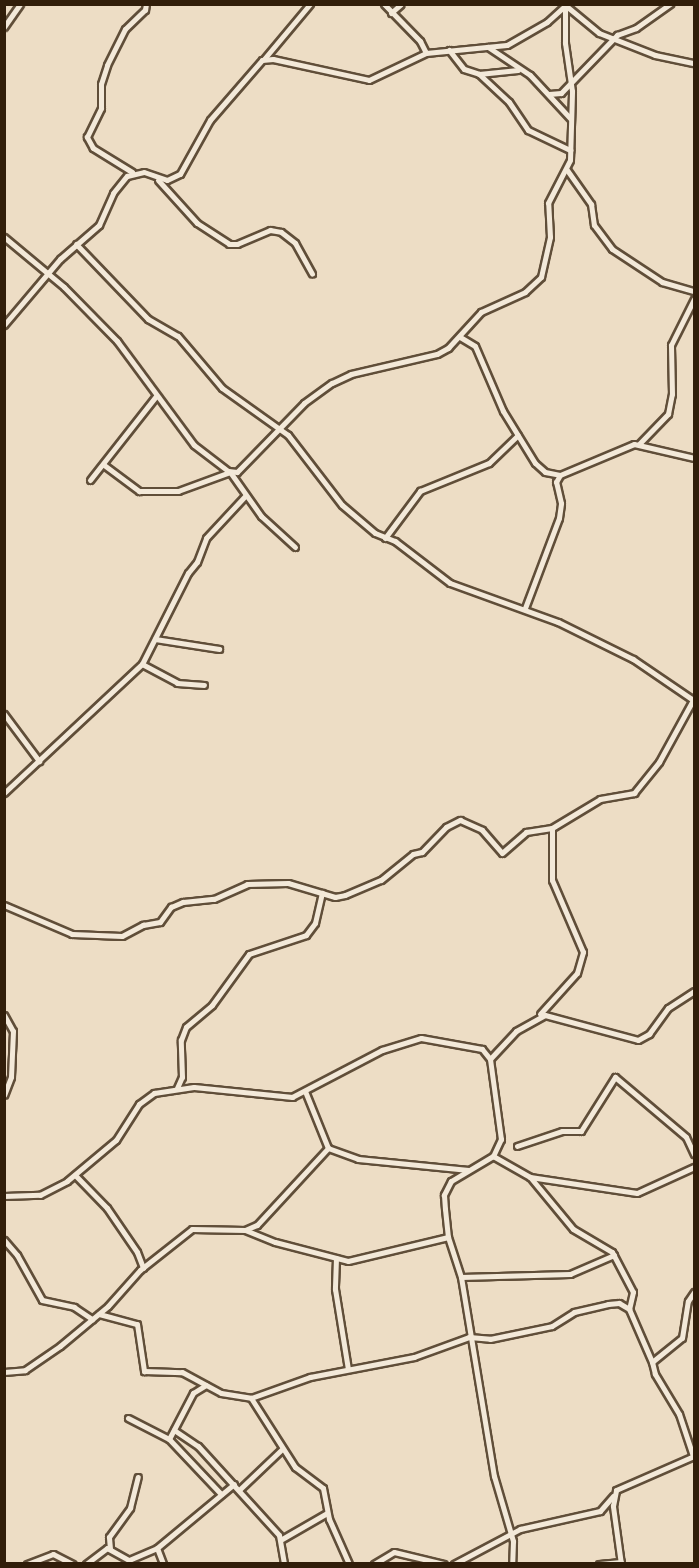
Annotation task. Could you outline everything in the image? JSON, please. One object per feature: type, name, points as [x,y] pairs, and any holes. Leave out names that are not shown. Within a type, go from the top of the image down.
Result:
[{"type":"street","points":[[4,27],[20,4]]},
{"type":"street","points":[[146,4],[125,29],[107,65],[101,84],[100,108],[87,137],[93,148],[132,172],[144,172],[157,179],[197,223],[228,244],[237,244],[270,230],[281,232],[295,243],[312,274]]},
{"type":"street","points":[[157,179],[167,180],[180,174],[210,120],[310,4]]},
{"type":"street","points":[[384,4],[420,41],[426,53]]},
{"type":"street","points":[[391,13],[401,4]]},
{"type":"street","points":[[549,94],[558,95],[571,86],[614,39],[669,4]]},
{"type":"street","points":[[262,60],[273,59],[361,80],[372,79],[426,53],[512,43],[566,6]]},
{"type":"street","points":[[566,6],[594,31],[654,55],[692,62],[694,54]]},
{"type":"street","points":[[104,465],[138,491],[178,491],[242,468],[311,397],[344,377],[424,359],[448,348],[481,312],[525,292],[541,277],[550,237],[548,203],[567,170],[570,150],[571,86],[565,43],[566,6]]},
{"type":"street","points":[[487,47],[549,94],[570,118]]},
{"type":"street","points":[[448,50],[464,69],[478,74],[509,102],[528,130],[570,150]]},
{"type":"street","points":[[478,74],[518,70]]},
{"type":"street","points":[[567,170],[591,204],[596,229],[612,249],[662,282],[694,291]]},
{"type":"street","points":[[4,325],[47,274],[76,244],[99,225],[113,193],[132,172]]},
{"type":"street","points":[[4,237],[47,274],[117,341],[194,445],[230,472],[245,496],[295,547]]},
{"type":"street","points":[[4,905],[72,933],[117,937],[160,922],[171,907],[183,902],[214,899],[247,884],[288,883],[322,893],[345,895],[381,880],[413,854],[422,852],[446,827],[460,820],[482,830],[502,853],[526,832],[552,828],[600,799],[634,793],[659,762],[694,699],[633,659],[525,608],[450,583],[398,543],[385,538],[342,505],[279,428],[229,394],[178,336],[148,318],[76,244]]},
{"type":"street","points":[[525,608],[559,518],[556,482],[560,475],[572,467],[607,458],[639,444],[668,414],[672,394],[671,345],[694,299]]},
{"type":"street","points":[[460,337],[473,342],[478,350],[503,411],[539,468],[560,475]]},
{"type":"street","points":[[90,480],[156,396]]},
{"type":"street","points":[[385,538],[420,491],[489,463],[518,435]]},
{"type":"street","points":[[639,444],[694,458]]},
{"type":"street","points":[[4,793],[142,664],[189,571],[197,562],[206,538],[245,496]]},
{"type":"street","points":[[155,639],[219,650]]},
{"type":"street","points":[[142,664],[177,683],[204,685]]},
{"type":"street","points":[[4,714],[39,760]]},
{"type":"street","points":[[490,1059],[511,1035],[539,1016],[556,1000],[583,962],[583,952],[552,880],[552,828]]},
{"type":"street","points":[[177,1088],[182,1077],[181,1040],[186,1027],[212,1005],[249,954],[306,935],[315,923],[322,893]]},
{"type":"street","points":[[539,1016],[560,1017],[638,1040],[649,1035],[668,1008],[694,991]]},
{"type":"street","points":[[4,1015],[13,1031],[11,1077],[4,1095]]},
{"type":"street","points":[[4,1196],[40,1195],[75,1175],[123,1132],[145,1097],[177,1088],[279,1098],[305,1091],[382,1050],[421,1038],[479,1048],[490,1059],[502,1125],[498,1148],[493,1156],[468,1170],[447,1186],[448,1238],[461,1277],[469,1337],[496,1485],[514,1552],[512,1563]]},
{"type":"street","points":[[517,1146],[562,1131],[581,1131],[615,1077],[686,1137],[694,1154]]},
{"type":"street","points":[[305,1091],[328,1148],[358,1159],[468,1170]]},
{"type":"street","points":[[245,1230],[257,1225],[328,1148]]},
{"type":"street","points":[[493,1156],[530,1177],[573,1229],[614,1255],[633,1292],[629,1309]]},
{"type":"street","points":[[530,1177],[637,1193],[694,1167]]},
{"type":"street","points":[[75,1175],[107,1208],[137,1252],[143,1268]]},
{"type":"street","points":[[4,1372],[30,1367],[99,1314],[143,1268],[192,1229],[245,1230],[336,1258],[358,1260],[448,1238]]},
{"type":"street","points":[[4,1240],[17,1255],[42,1300],[74,1307],[92,1319]]},
{"type":"street","points":[[461,1277],[570,1274],[614,1255]]},
{"type":"street","points":[[336,1258],[335,1289],[348,1369]]},
{"type":"street","points":[[652,1362],[682,1338],[688,1301],[694,1292]]},
{"type":"street","points":[[99,1314],[137,1324],[143,1370],[182,1372],[231,1396],[251,1398],[310,1377],[414,1357],[469,1337],[490,1339],[552,1326],[574,1312],[619,1303],[629,1309],[655,1374],[679,1414],[694,1456],[618,1488],[600,1511],[510,1533],[454,1563]]},
{"type":"street","points":[[169,1439],[193,1393],[206,1385]]},
{"type":"street","points":[[251,1398],[272,1425],[281,1450],[294,1467],[323,1488],[327,1513],[349,1563]]},
{"type":"street","points":[[128,1418],[169,1439],[221,1494]]},
{"type":"street","points":[[174,1430],[198,1446],[282,1539],[284,1563]]},
{"type":"street","points":[[239,1490],[281,1450]]},
{"type":"street","points":[[110,1549],[109,1537],[130,1508],[138,1477]]},
{"type":"street","points":[[86,1563],[99,1552],[110,1549],[129,1560],[157,1548],[234,1484]]},
{"type":"street","points":[[599,1563],[621,1563],[613,1496]]},
{"type":"street","points":[[282,1539],[327,1513]]},
{"type":"street","points":[[157,1548],[163,1563]]},
{"type":"street","points":[[374,1563],[394,1552],[444,1563]]},
{"type":"street","points":[[27,1563],[53,1554],[73,1563]]}]
